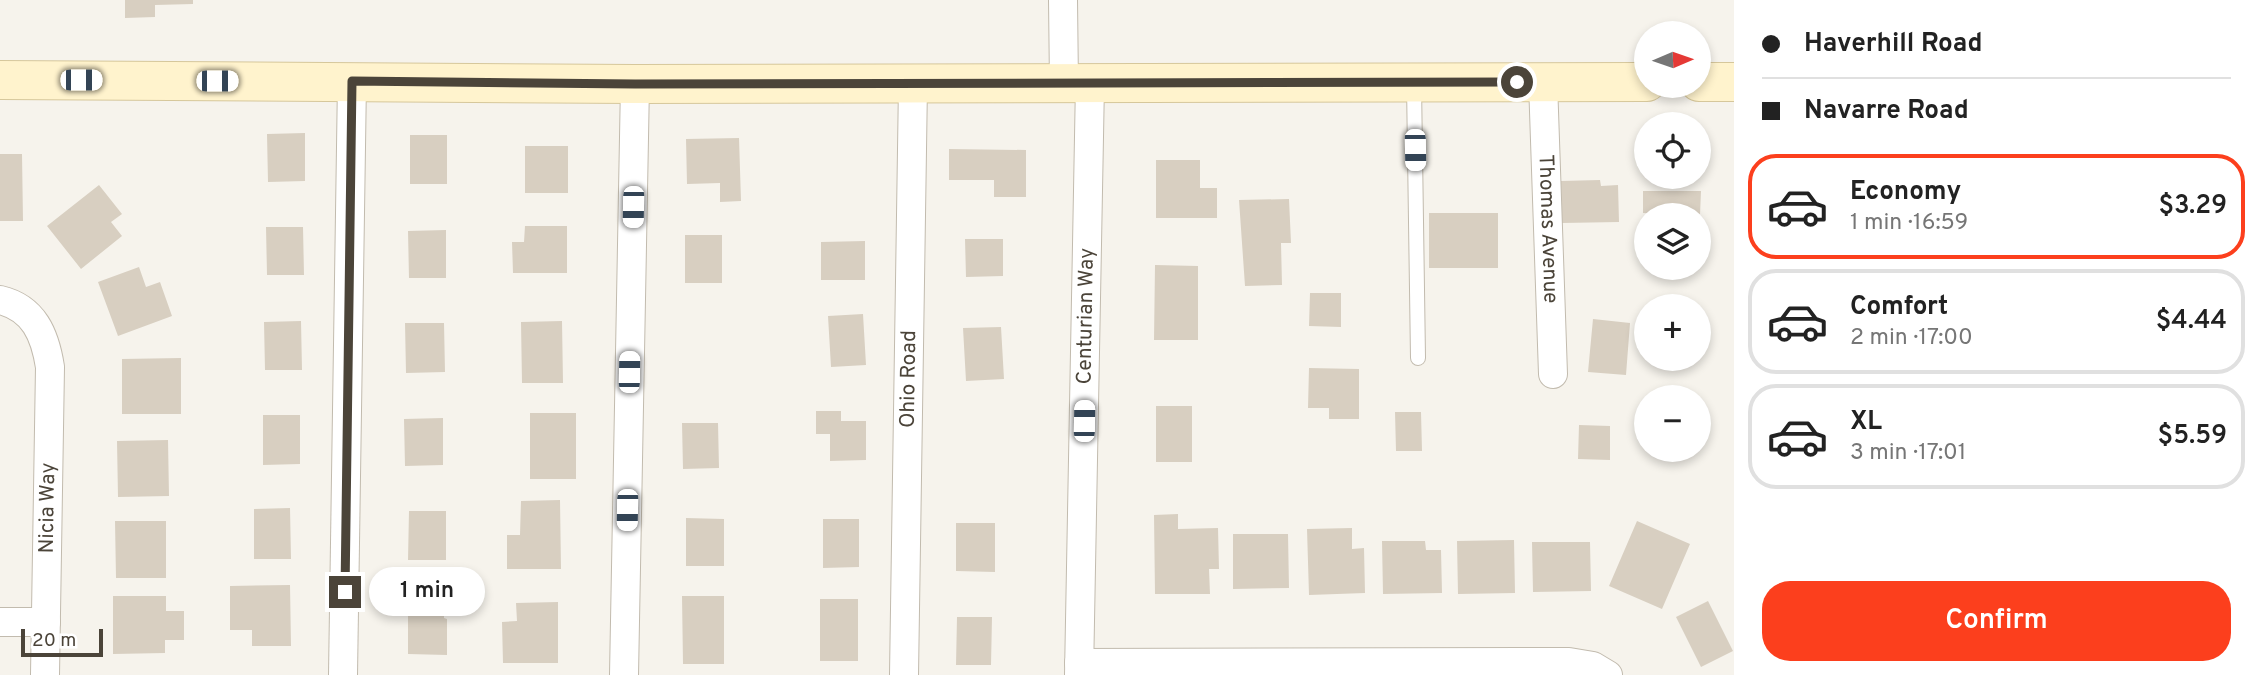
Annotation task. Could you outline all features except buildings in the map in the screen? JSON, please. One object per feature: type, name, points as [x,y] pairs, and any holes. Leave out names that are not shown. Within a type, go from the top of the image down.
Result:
[{"type":"street","name":"Centurian Way","points":[[1063,0],[1077,84],[1079,669]]},
{"type":"street","points":[[0,80],[635,84],[1634,82]]},
{"type":"street","points":[[343,675],[352,81]]},
{"type":"street","name":"Thomas Avenue","points":[[1543,82],[1553,374]]},
{"type":"street","points":[[1712,82],[1734,82]]},
{"type":"street","points":[[624,675],[635,84]]},
{"type":"street","name":"Ohio Road","points":[[904,675],[913,84]]},
{"type":"street","name":"Nicia Way","points":[[0,300],[22,310],[38,325],[46,342],[50,367],[45,675]]},
{"type":"street","points":[[0,622],[46,622]]},
{"type":"street","points":[[1079,669],[1357,669],[1569,662],[1593,666],[1608,675]]},
{"type":"lane","points":[[1414,83],[1419,358]]},
{"type":"route","points":[[345,592],[352,81],[635,84],[1517,82]]}]
